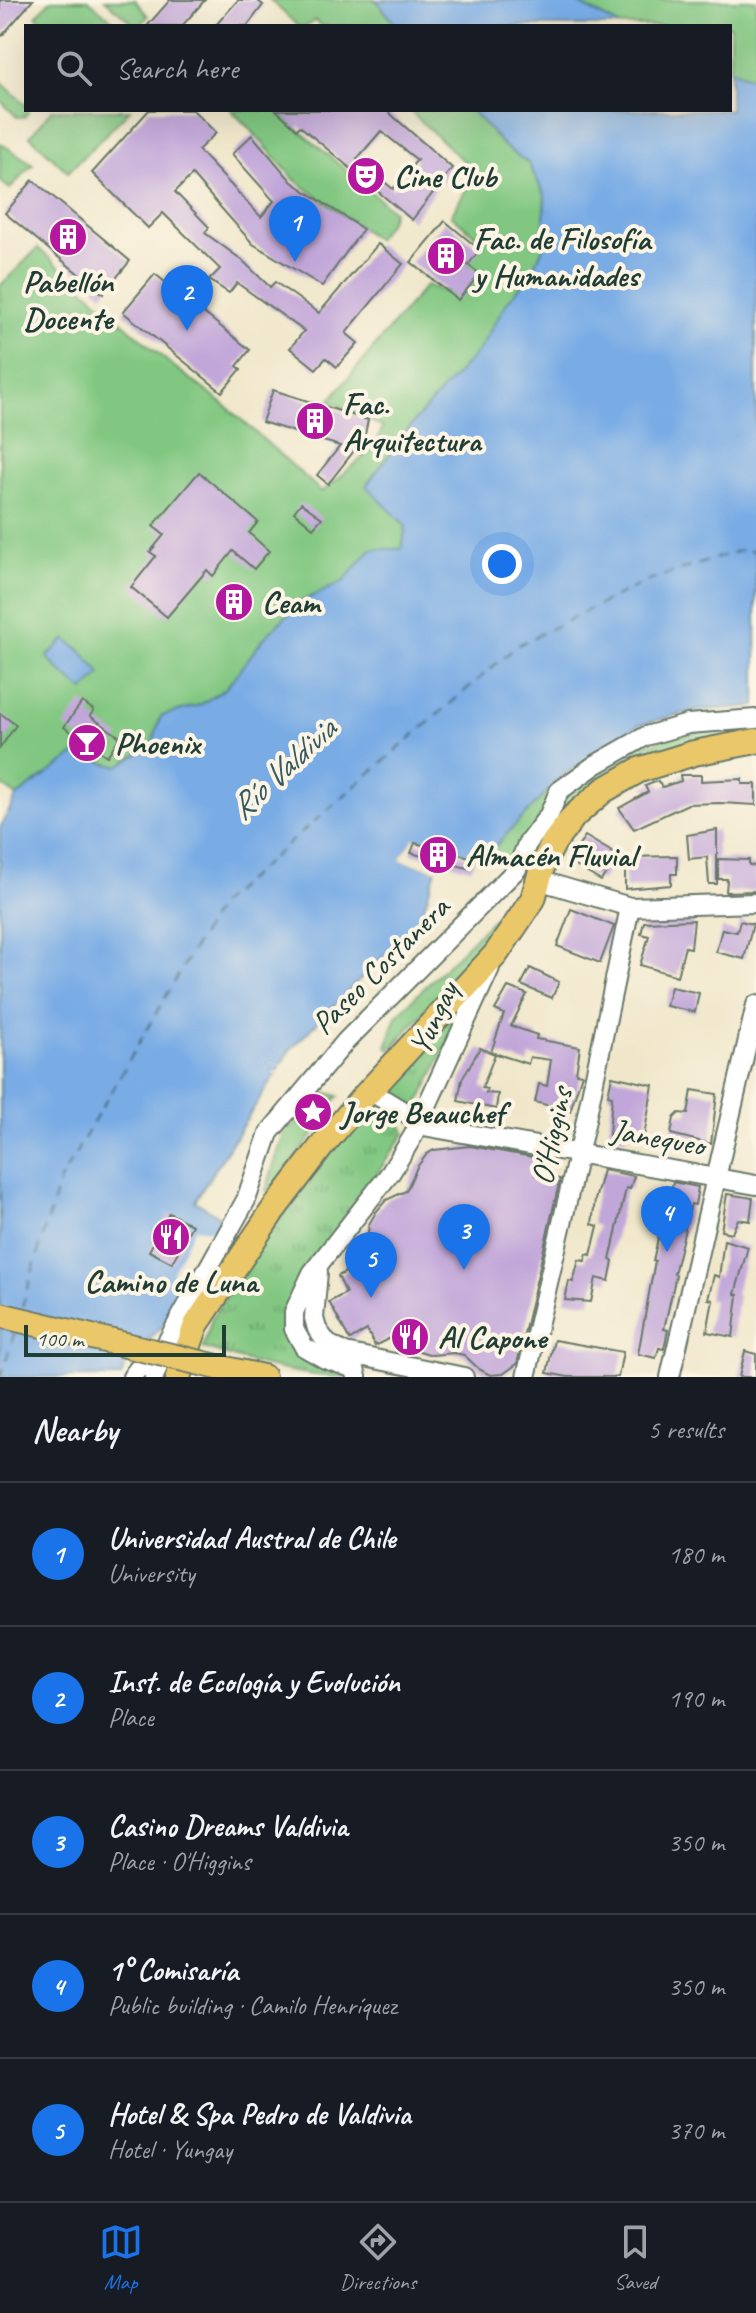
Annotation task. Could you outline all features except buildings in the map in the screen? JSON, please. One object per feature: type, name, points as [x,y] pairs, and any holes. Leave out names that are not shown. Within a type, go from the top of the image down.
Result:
[{"type":"main road","points":[[163,1374],[302,1172],[370,1091],[496,954],[533,899],[554,842],[574,816],[604,790],[639,770],[694,753],[756,741]]},
{"type":"main road","points":[[0,1315],[263,1377]]},
{"type":"street","name":"Paseo Costanera","points":[[163,1374],[167,1342],[246,1200],[269,1133],[346,1041],[517,869],[527,844],[549,815],[559,791],[595,765],[646,736],[688,724],[756,719]]},
{"type":"street","points":[[538,880],[630,907],[756,903]]},
{"type":"street","name":"O'Higgins","points":[[526,1377],[579,1154],[630,907]]},
{"type":"street","name":"Yungay","points":[[357,1377],[355,1369],[325,1359],[304,1347],[294,1329],[297,1302],[312,1273],[391,1172],[419,1123],[496,954]]},
{"type":"street","points":[[670,1377],[756,1005]]},
{"type":"street","name":"Janequeo","points":[[370,1091],[429,1127],[756,1185]]},
{"type":"street","points":[[318,1266],[314,1318],[317,1329],[327,1343],[345,1353],[464,1377]]},
{"type":"street","points":[[132,1377],[140,1366],[163,1374]]},
{"type":"green space","points":[[51,0],[88,0],[118,24],[45,24],[36,16]]},
{"type":"green space","points":[[105,0],[135,0],[148,16],[142,24],[134,24]]},
{"type":"green space","points":[[270,0],[376,0],[395,24],[320,24],[315,20],[310,24],[296,24]]},
{"type":"green space","points":[[572,0],[756,0],[756,80],[732,71],[732,24],[616,24]]},
{"type":"green space","points":[[0,81],[24,103],[24,112],[28,113],[17,117],[0,100]]},
{"type":"green space","points":[[50,112],[128,112],[68,172],[30,136]]},
{"type":"green space","points":[[233,112],[278,112],[393,211],[390,221],[376,239],[295,180]]},
{"type":"green space","points":[[411,112],[473,112],[504,146],[528,163],[545,195],[543,248],[530,276],[507,302],[479,350],[414,422],[367,485],[406,526],[402,550],[371,549],[343,582],[302,601],[264,638],[226,688],[200,705],[161,716],[152,745],[119,766],[106,764],[80,751],[17,796],[0,784],[0,286],[38,248],[168,362],[226,406],[322,492],[374,448],[383,427],[329,401],[426,285],[446,292],[484,243],[451,215],[476,173]]},
{"type":"green space","points":[[0,143],[33,164],[10,189],[0,181]]},
{"type":"green space","points":[[714,726],[756,727],[756,733],[734,737],[561,820],[561,795],[589,775],[630,755],[636,747],[645,743],[656,743],[668,734],[690,734]]},
{"type":"green space","points":[[547,791],[554,791],[513,868],[483,857]]},
{"type":"green space","points":[[507,905],[484,945],[390,1050],[387,1047],[396,1016]]},
{"type":"green space","points":[[462,1004],[467,1004],[417,1107],[392,1094],[390,1085]]},
{"type":"green space","points":[[321,1091],[339,1096],[319,1117],[321,1125],[268,1193],[266,1190],[285,1130],[288,1125],[293,1128],[306,1113],[303,1110]]},
{"type":"green space","points":[[375,1104],[399,1118],[405,1133],[339,1228],[287,1328],[348,1370],[350,1377],[293,1372],[203,1348],[212,1318],[258,1246],[366,1108]]},
{"type":"water","points":[[376,0],[572,0],[616,24],[395,24]]},
{"type":"water","name":"Río Valdivia","points":[[732,71],[756,80],[756,706],[692,711],[639,725],[561,777],[483,859],[414,839],[400,860],[436,870],[420,919],[291,1049],[195,1201],[225,1220],[168,1319],[129,1360],[121,1377],[0,1377],[0,828],[17,796],[80,751],[106,764],[119,766],[152,745],[161,716],[200,705],[226,688],[264,638],[302,601],[343,582],[371,549],[402,549],[406,526],[366,486],[414,422],[479,350],[507,302],[530,276],[543,248],[545,195],[528,163],[504,146],[473,112],[732,112]]},
{"type":"water","points":[[65,639],[101,673],[84,691],[47,657]]},
{"type":"pier","points":[[414,838],[483,859],[482,863],[415,843],[406,858],[437,867],[440,871],[399,860]]},
{"type":"pier","points":[[195,1228],[222,1232],[188,1286],[172,1273]]},
{"type":"ferry route","points":[[22,1307],[59,1182],[219,904],[518,645],[645,582],[741,550],[756,551]]},
{"type":"ferry route","points":[[1,1377],[16,1328]]},
{"type":"place","name":"Cine Club","points":[[366,176]]},
{"type":"place","name":"Pabellón Docente","points":[[68,237]]},
{"type":"place","name":"Fac. de Filosofía y Humanidades","points":[[446,256]]},
{"type":"place","name":"Universidad Austral de Chile","points":[[295,262]]},
{"type":"place","name":"Inst. de Ecología y Evolución","points":[[187,331]]},
{"type":"place","name":"Fac. Arquitectura","points":[[315,421]]},
{"type":"place","name":"Ceam","points":[[234,602]]},
{"type":"place","name":"Phoenix","points":[[87,743]]},
{"type":"place","name":"Almacén Fluvial","points":[[438,855]]},
{"type":"place","name":"Jorge Beauchef","points":[[313,1112]]},
{"type":"place","name":"Camino de Luna","points":[[171,1237]]},
{"type":"place","name":"1° Comisaría","points":[[667,1252]]},
{"type":"place","name":"Casino Dreams Valdivia","points":[[464,1270]]},
{"type":"place","name":"Hotel & Spa Pedro de Valdivia","points":[[371,1298]]},
{"type":"place","name":"Al Capone","points":[[410,1337]]}]
